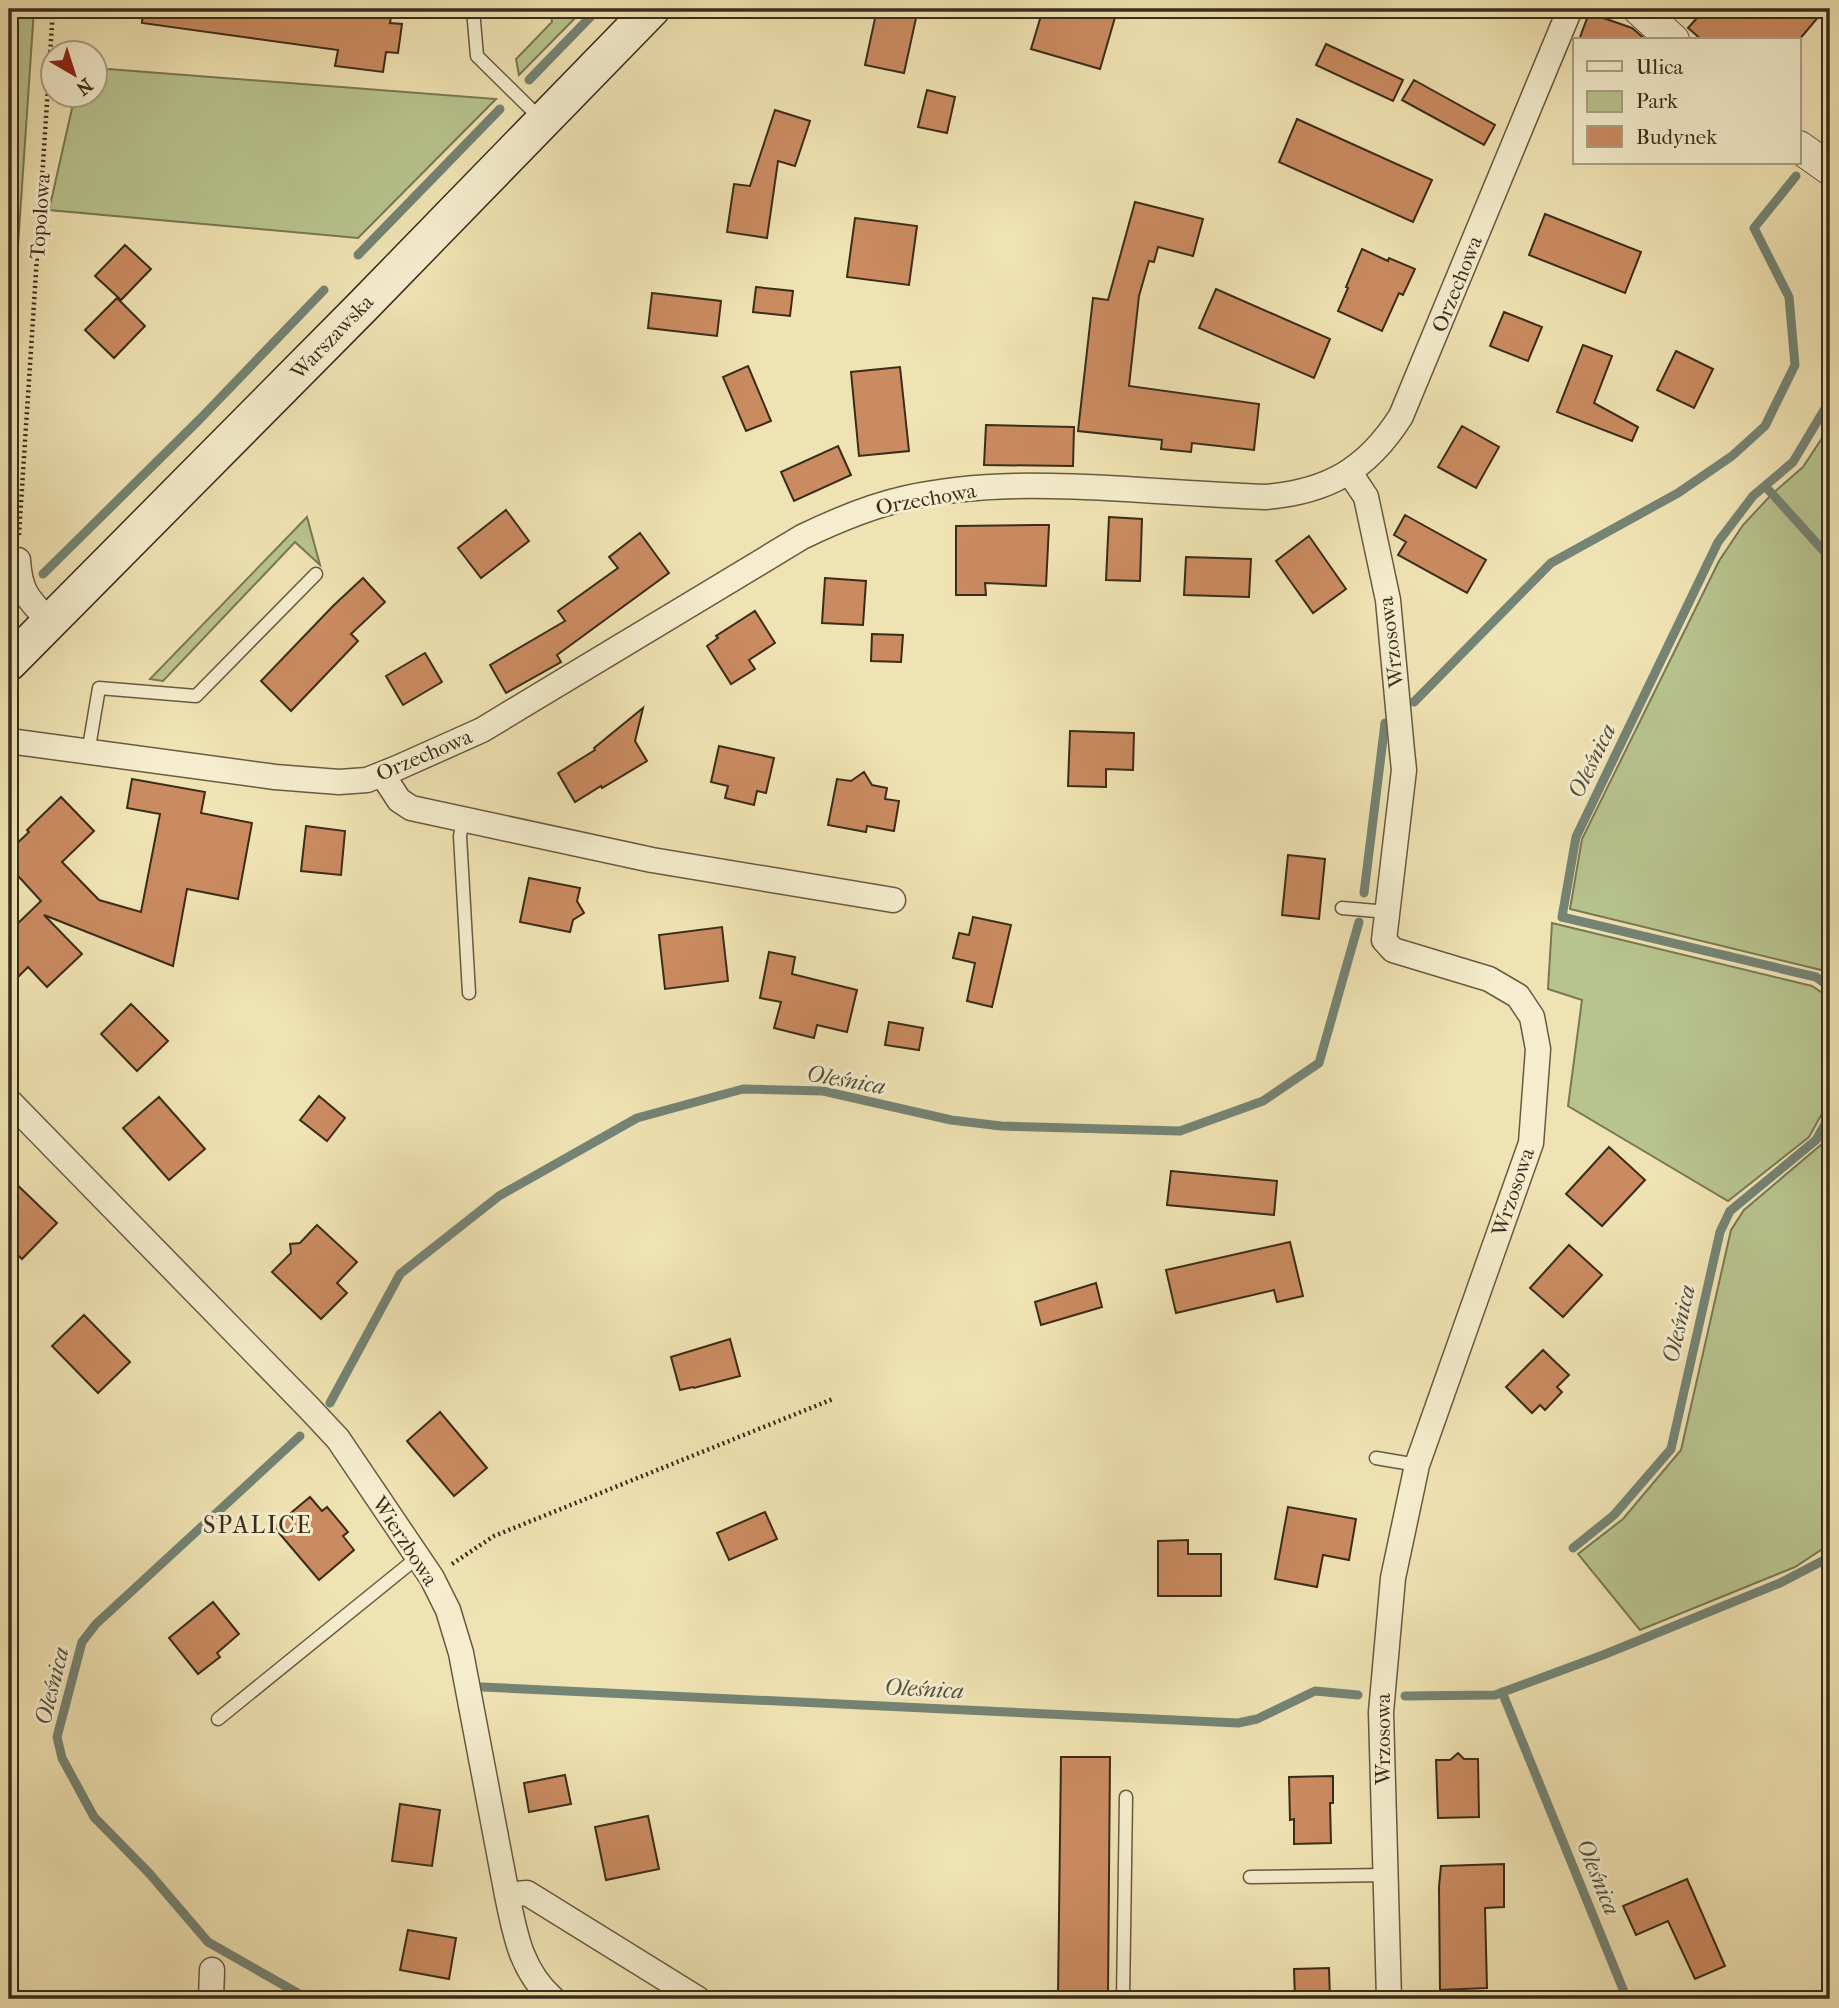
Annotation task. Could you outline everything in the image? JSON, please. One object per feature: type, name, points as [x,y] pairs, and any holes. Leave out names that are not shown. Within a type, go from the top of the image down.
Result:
[{"type":"main road","name":"Warszawska","points":[[9,663],[652,9]]},
{"type":"street","name":"Orzechowa","points":[[9,741],[275,777],[352,782],[382,774],[482,730],[802,537],[879,505],[934,493],[1012,485],[1265,497],[1310,490],[1350,473],[1391,433],[1409,401],[1570,9]]},
{"type":"street","points":[[1639,9],[1670,38]]},
{"type":"street","points":[[1800,148],[1830,169]]},
{"type":"street","name":"Wrzosowa","points":[[1350,473],[1366,497],[1388,600],[1404,770],[1384,940],[1393,950],[1489,979],[1518,996],[1532,1017],[1538,1049],[1531,1143],[1417,1465],[1393,1578],[1381,1712],[1389,1999]]},
{"type":"street","points":[[18,560],[19,580],[27,598],[51,623]]},
{"type":"street","points":[[382,774],[403,803],[411,808],[652,860],[894,900]]},
{"type":"street","name":"Wierzbowa","points":[[9,1101],[338,1439],[432,1578],[449,1610],[461,1653],[518,1946],[525,1964],[538,1984],[553,1999]]},
{"type":"street","points":[[507,1895],[527,1893],[698,1999]]},
{"type":"street","points":[[211,1999],[212,1970]]},
{"type":"lane","points":[[470,9],[477,56],[543,121]]},
{"type":"lane","points":[[88,753],[99,688],[196,696],[316,574]]},
{"type":"lane","points":[[463,819],[460,836],[469,993]]},
{"type":"lane","points":[[1342,908],[1388,912]]},
{"type":"lane","points":[[1376,1458],[1417,1465]]},
{"type":"lane","points":[[218,1719],[418,1557]]},
{"type":"lane","points":[[1123,1999],[1126,1797]]},
{"type":"lane","points":[[1251,1877],[1385,1875]]},
{"type":"path","name":"Topolowa","points":[[18,560],[53,9]]},
{"type":"path","points":[[432,1578],[494,1536],[833,1399]]},
{"type":"green space","points":[[9,9],[34,9],[9,379]]},
{"type":"green space","points":[[550,9],[584,9],[519,75],[516,59],[552,22]]},
{"type":"green space","points":[[108,69],[496,99],[358,238],[49,210],[72,108],[108,108]]},
{"type":"green space","points":[[1830,426],[1830,975],[1821,970],[1570,909],[1582,839],[1719,561],[1743,525],[1772,494],[1803,467]]},
{"type":"green space","points":[[307,517],[320,565],[295,542],[163,681],[150,679]]},
{"type":"green space","points":[[1552,923],[1812,986],[1830,998],[1830,1099],[1809,1137],[1728,1201],[1568,1106],[1582,1000],[1548,989]]},
{"type":"green space","points":[[1830,1131],[1830,1544],[1795,1567],[1640,1630],[1578,1554],[1623,1519],[1681,1450],[1731,1230],[1744,1210],[1823,1143]]},
{"type":"building","points":[[143,9],[392,9],[390,23],[402,24],[398,53],[386,52],[383,72],[335,66],[338,50],[142,23]]},
{"type":"building","points":[[877,9],[918,9],[904,73],[865,65]]},
{"type":"building","points":[[1043,9],[1098,9],[1116,14],[1100,69],[1031,49]]},
{"type":"building","points":[[1705,9],[1825,9],[1800,39],[1700,38],[1688,28]]},
{"type":"building","points":[[1589,13],[1632,28],[1644,38],[1580,38]]},
{"type":"building","points":[[1326,44],[1403,80],[1393,101],[1316,65]]},
{"type":"building","points":[[1414,80],[1495,125],[1484,145],[1402,100]]},
{"type":"building","points":[[927,90],[955,97],[947,133],[918,127]]},
{"type":"building","points":[[775,110],[810,121],[795,166],[778,161],[767,238],[727,232],[734,184],[750,186]]},
{"type":"building","points":[[1297,119],[1432,180],[1413,222],[1279,162]]},
{"type":"building","points":[[1135,202],[1203,219],[1193,256],[1158,247],[1154,262],[1149,261],[1139,296],[1129,386],[1259,404],[1254,450],[1192,443],[1191,452],[1161,449],[1162,440],[1078,431],[1093,298],[1108,300]]},
{"type":"building","points":[[1545,214],[1641,252],[1625,293],[1529,255]]},
{"type":"building","points":[[855,218],[917,226],[909,285],[847,277]]},
{"type":"building","points":[[125,245],[151,269],[121,300],[95,276]]},
{"type":"building","points":[[1362,249],[1415,269],[1403,295],[1399,293],[1382,331],[1338,311]]},
{"type":"building","points":[[756,287],[793,291],[790,316],[753,312]]},
{"type":"building","points":[[1216,289],[1330,339],[1314,378],[1199,328]]},
{"type":"building","points":[[652,293],[721,301],[717,336],[648,328]]},
{"type":"building","points":[[117,298],[145,326],[114,358],[85,330]]},
{"type":"building","points":[[1504,312],[1542,327],[1528,361],[1490,346]]},
{"type":"building","points":[[1583,345],[1612,356],[1594,403],[1638,427],[1632,441],[1557,412]]},
{"type":"building","points":[[1676,351],[1713,369],[1694,408],[1657,390]]},
{"type":"building","points":[[748,366],[771,421],[746,431],[723,377]]},
{"type":"building","points":[[900,367],[909,451],[859,456],[851,372]]},
{"type":"building","points":[[986,425],[1074,427],[1073,466],[984,465]]},
{"type":"building","points":[[1462,426],[1499,447],[1476,488],[1438,467]]},
{"type":"building","points":[[838,446],[851,475],[794,501],[781,472]]},
{"type":"building","points":[[506,510],[529,541],[481,578],[458,548]]},
{"type":"building","points":[[1405,515],[1486,560],[1467,593],[1398,555],[1406,542],[1394,535]]},
{"type":"building","points":[[1109,517],[1142,519],[1140,581],[1106,580]]},
{"type":"building","points":[[1049,525],[1046,586],[985,583],[986,595],[956,595],[956,526]]},
{"type":"building","points":[[640,533],[669,573],[557,655],[561,662],[506,693],[490,665],[565,621],[558,611],[618,568],[609,557]]},
{"type":"building","points":[[1309,536],[1346,589],[1313,613],[1276,561]]},
{"type":"building","points":[[1186,557],[1251,559],[1249,597],[1184,595]]},
{"type":"building","points":[[363,578],[385,602],[351,634],[358,641],[291,711],[261,681]]},
{"type":"building","points":[[825,578],[866,581],[863,625],[822,623]]},
{"type":"building","points":[[755,611],[775,643],[749,660],[755,669],[731,684],[707,646],[718,638],[716,636]]},
{"type":"building","points":[[872,634],[903,635],[901,662],[871,661]]},
{"type":"building","points":[[425,653],[442,682],[403,705],[386,676]]},
{"type":"building","points":[[643,708],[635,741],[647,761],[575,802],[558,773],[595,750],[594,748]]},
{"type":"building","points":[[1070,731],[1134,733],[1133,770],[1106,769],[1106,787],[1068,786]]},
{"type":"building","points":[[719,746],[774,758],[766,793],[757,791],[754,805],[725,798],[728,786],[711,782]]},
{"type":"building","points":[[864,772],[872,785],[887,788],[885,799],[899,801],[894,831],[867,826],[866,832],[828,825],[837,779],[851,781]]},
{"type":"building","points":[[132,779],[205,792],[201,813],[252,823],[238,899],[187,889],[173,966],[44,915],[82,954],[47,987],[28,967],[9,986],[9,932],[41,901],[9,866],[9,851],[61,797],[94,831],[62,862],[99,900],[141,912],[160,814],[127,808]]},
{"type":"building","points":[[306,826],[345,831],[341,875],[301,871]]},
{"type":"building","points":[[1288,855],[1325,859],[1319,919],[1282,915]]},
{"type":"building","points":[[529,878],[580,888],[577,901],[584,913],[573,920],[570,932],[520,922]]},
{"type":"building","points":[[973,917],[1011,925],[992,1007],[967,1001],[975,963],[953,958],[959,933],[969,935]]},
{"type":"building","points":[[722,927],[728,981],[665,989],[659,935]]},
{"type":"building","points":[[769,952],[795,957],[792,974],[857,990],[847,1032],[817,1025],[814,1038],[774,1028],[781,1002],[760,998]]},
{"type":"building","points":[[131,1004],[168,1041],[137,1071],[101,1034]]},
{"type":"building","points":[[889,1022],[923,1028],[919,1050],[885,1045]]},
{"type":"building","points":[[319,1096],[345,1118],[327,1141],[300,1120]]},
{"type":"building","points":[[159,1097],[205,1149],[169,1180],[123,1128]]},
{"type":"building","points":[[1609,1147],[1645,1180],[1602,1226],[1566,1194]]},
{"type":"building","points":[[1171,1171],[1277,1181],[1274,1215],[1167,1205]]},
{"type":"building","points":[[9,1177],[57,1223],[22,1259],[9,1247]]},
{"type":"building","points":[[317,1225],[357,1262],[337,1283],[347,1293],[321,1319],[272,1272],[291,1253],[290,1244],[300,1243]]},
{"type":"building","points":[[1290,1242],[1303,1296],[1277,1302],[1274,1290],[1176,1313],[1166,1270]]},
{"type":"building","points":[[1569,1245],[1602,1275],[1563,1317],[1530,1288]]},
{"type":"building","points":[[1096,1283],[1102,1307],[1041,1325],[1035,1302]]},
{"type":"building","points":[[84,1315],[130,1362],[98,1393],[52,1346]]},
{"type":"building","points":[[730,1339],[740,1376],[680,1390],[671,1357]]},
{"type":"building","points":[[1543,1350],[1569,1375],[1557,1387],[1562,1392],[1545,1410],[1540,1405],[1532,1413],[1506,1387]]},
{"type":"building","points":[[440,1412],[487,1468],[454,1496],[407,1441]]},
{"type":"building","points":[[310,1497],[322,1511],[327,1507],[348,1532],[343,1536],[354,1550],[319,1580],[274,1527]]},
{"type":"building","points":[[1288,1507],[1356,1519],[1349,1560],[1323,1555],[1317,1587],[1275,1579]]},
{"type":"building","points":[[765,1512],[777,1539],[729,1560],[717,1533]]},
{"type":"building","points":[[1188,1540],[1188,1554],[1221,1554],[1221,1596],[1158,1596],[1158,1541]]},
{"type":"building","points":[[213,1602],[239,1634],[217,1653],[220,1657],[198,1674],[169,1638]]},
{"type":"building","points":[[1458,1753],[1464,1759],[1478,1759],[1479,1817],[1438,1818],[1436,1760],[1450,1760]]},
{"type":"building","points":[[1061,1757],[1110,1757],[1108,1996],[1058,1995]]},
{"type":"building","points":[[565,1775],[571,1804],[529,1812],[524,1783]]},
{"type":"building","points":[[1333,1776],[1333,1803],[1330,1803],[1331,1843],[1294,1844],[1294,1819],[1290,1820],[1289,1777]]},
{"type":"building","points":[[400,1804],[440,1810],[432,1866],[392,1861]]},
{"type":"building","points":[[648,1816],[659,1869],[606,1880],[595,1827]]},
{"type":"building","points":[[1504,1864],[1504,1907],[1485,1908],[1487,1988],[1440,1990],[1441,1866]]},
{"type":"building","points":[[1687,1879],[1725,1966],[1695,1979],[1668,1921],[1636,1935],[1623,1906]]},
{"type":"building","points":[[408,1930],[456,1938],[449,1979],[400,1970]]},
{"type":"building","points":[[1329,1968],[1330,1999],[1295,1999],[1294,1969]]},
{"type":"waterway","points":[[529,80],[598,9]]},
{"type":"waterway","points":[[358,255],[500,109]]},
{"type":"waterway","name":"Oleśnica","points":[[1414,702],[1551,563],[1678,493],[1732,456],[1765,426],[1795,365],[1789,297],[1754,228],[1796,176]]},
{"type":"waterway","points":[[43,574],[200,419],[324,290]]},
{"type":"waterway","name":"Oleśnica","points":[[1830,400],[1793,462],[1753,496],[1718,542],[1576,837],[1562,917],[1816,977],[1830,987]]},
{"type":"waterway","points":[[1765,486],[1830,558]]},
{"type":"waterway","name":"Oleśnica","points":[[1364,893],[1385,723]]},
{"type":"waterway","name":"Oleśnica","points":[[330,1403],[400,1274],[499,1196],[637,1118],[743,1089],[823,1091],[951,1120],[1001,1126],[1180,1131],[1263,1101],[1319,1063],[1359,922]]},
{"type":"waterway","name":"Oleśnica","points":[[1573,1548],[1614,1515],[1671,1449],[1720,1232],[1730,1211],[1816,1140],[1830,1115]]},
{"type":"waterway","name":"Oleśnica","points":[[300,1436],[96,1624],[82,1642],[57,1737],[62,1758],[94,1817],[149,1873],[208,1942],[301,1995],[323,1999]]},
{"type":"waterway","name":"Oleśnica","points":[[1405,1696],[1495,1695],[1603,1655],[1780,1583],[1830,1557]]},
{"type":"waterway","name":"Oleśnica","points":[[482,1687],[1238,1723],[1257,1719],[1315,1691],[1358,1695]]},
{"type":"waterway","name":"Oleśnica","points":[[1502,1692],[1627,1999]]},
{"type":"district","name":"SPALICE","points":[[258,1525]]}]
